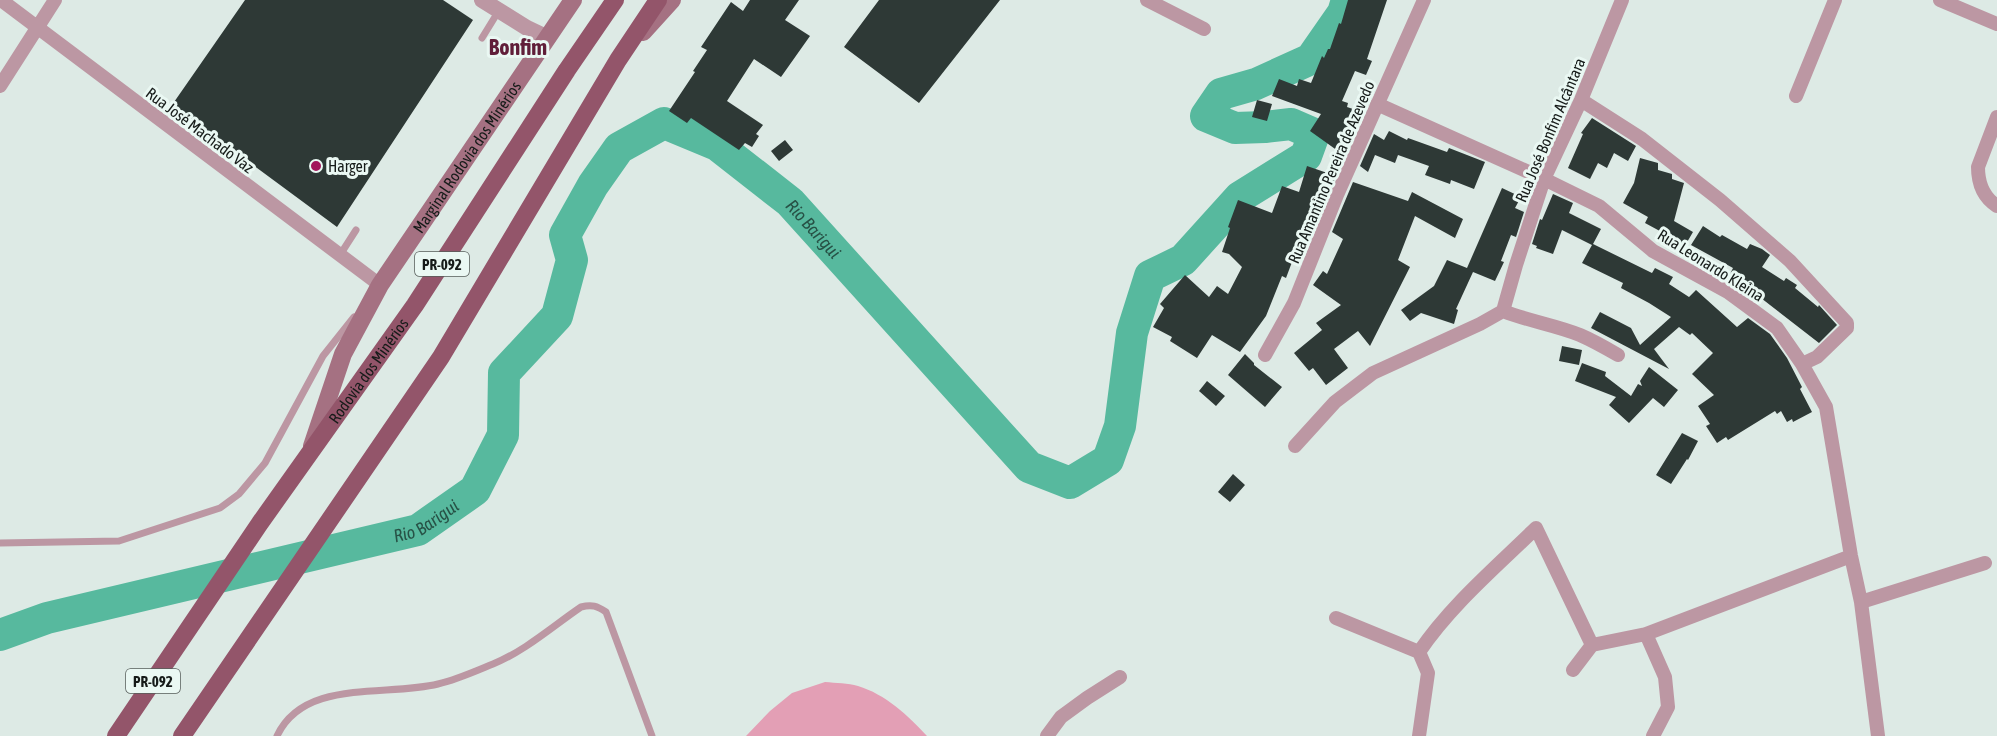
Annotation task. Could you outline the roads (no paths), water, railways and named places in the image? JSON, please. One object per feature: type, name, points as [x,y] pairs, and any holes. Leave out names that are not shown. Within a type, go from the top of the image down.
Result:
[{"type":"main road","name":"Marginal Rodovia dos Minérios","points":[[311,450],[343,354],[380,285],[573,0]]},
{"type":"main road","name":"Rodovia dos Minérios","points":[[116,736],[260,523],[415,305],[615,0]]},
{"type":"main road","name":"PR-092","points":[[183,735],[441,357],[618,60],[658,0]]},
{"type":"main road","points":[[618,60],[672,0]]},
{"type":"street","name":"Rua José Machado Vaz","points":[[1,0],[380,285]]},
{"type":"street","points":[[0,86],[55,0]]},
{"type":"street","points":[[482,0],[527,28],[548,38]]},
{"type":"street","points":[[1147,0],[1204,29]]},
{"type":"street","name":"Rua Amantino Pereira de Azevedo","points":[[1265,355],[1294,303],[1337,195],[1424,0]]},
{"type":"street","name":"Rua José Bonfim Alcântara","points":[[1503,310],[1544,179],[1581,100],[1622,0]]},
{"type":"street","points":[[1796,96],[1835,0]]},
{"type":"street","points":[[1940,0],[1997,24]]},
{"type":"street","points":[[1581,100],[1642,139],[1720,200],[1790,261],[1847,323],[1847,328],[1817,357],[1802,364]]},
{"type":"street","name":"Rua Leonardo Kleina","points":[[1377,104],[1599,206],[1653,250],[1728,292],[1777,328],[1802,364],[1826,407],[1861,602],[1878,736]]},
{"type":"street","points":[[1994,204],[1980,186],[1978,168],[1997,117]]},
{"type":"street","points":[[1295,446],[1335,402],[1373,373],[1480,324],[1503,310],[1577,334],[1618,355]]},
{"type":"street","points":[[1419,652],[1435,628],[1536,528],[1592,645]]},
{"type":"street","points":[[1573,670],[1592,645],[1646,634],[1851,556]]},
{"type":"street","points":[[1861,602],[1985,563]]},
{"type":"street","points":[[1336,618],[1419,652],[1428,672],[1419,736]]},
{"type":"street","points":[[1646,634],[1665,677],[1668,707],[1653,736]]},
{"type":"street","points":[[1047,736],[1061,717],[1120,677]]},
{"type":"lane","points":[[482,38],[499,11]]},
{"type":"lane","points":[[339,255],[356,230]]},
{"type":"lane","points":[[0,543],[119,541],[220,508],[239,494],[265,463],[323,356],[380,285]]},
{"type":"lane","points":[[277,736],[284,722],[308,703],[340,694],[437,685],[515,653],[581,606],[589,604],[606,612],[652,736]]},
{"type":"waterway","name":"Rio Barigui","points":[[0,635],[47,618],[418,530],[475,490],[503,435],[504,373],[557,316],[572,260],[565,235],[593,185],[619,148],[664,123],[717,145],[790,202],[1029,467],[1070,483],[1108,460],[1120,426],[1132,333],[1150,276],[1183,260],[1240,197],[1306,156],[1314,134],[1291,124],[1235,128],[1206,116],[1221,94],[1256,84],[1311,59],[1343,13],[1347,0]]},
{"type":"place","name":"Harger","points":[[316,166]]},
{"type":"district","name":"Bonfim","points":[[518,47]]}]
